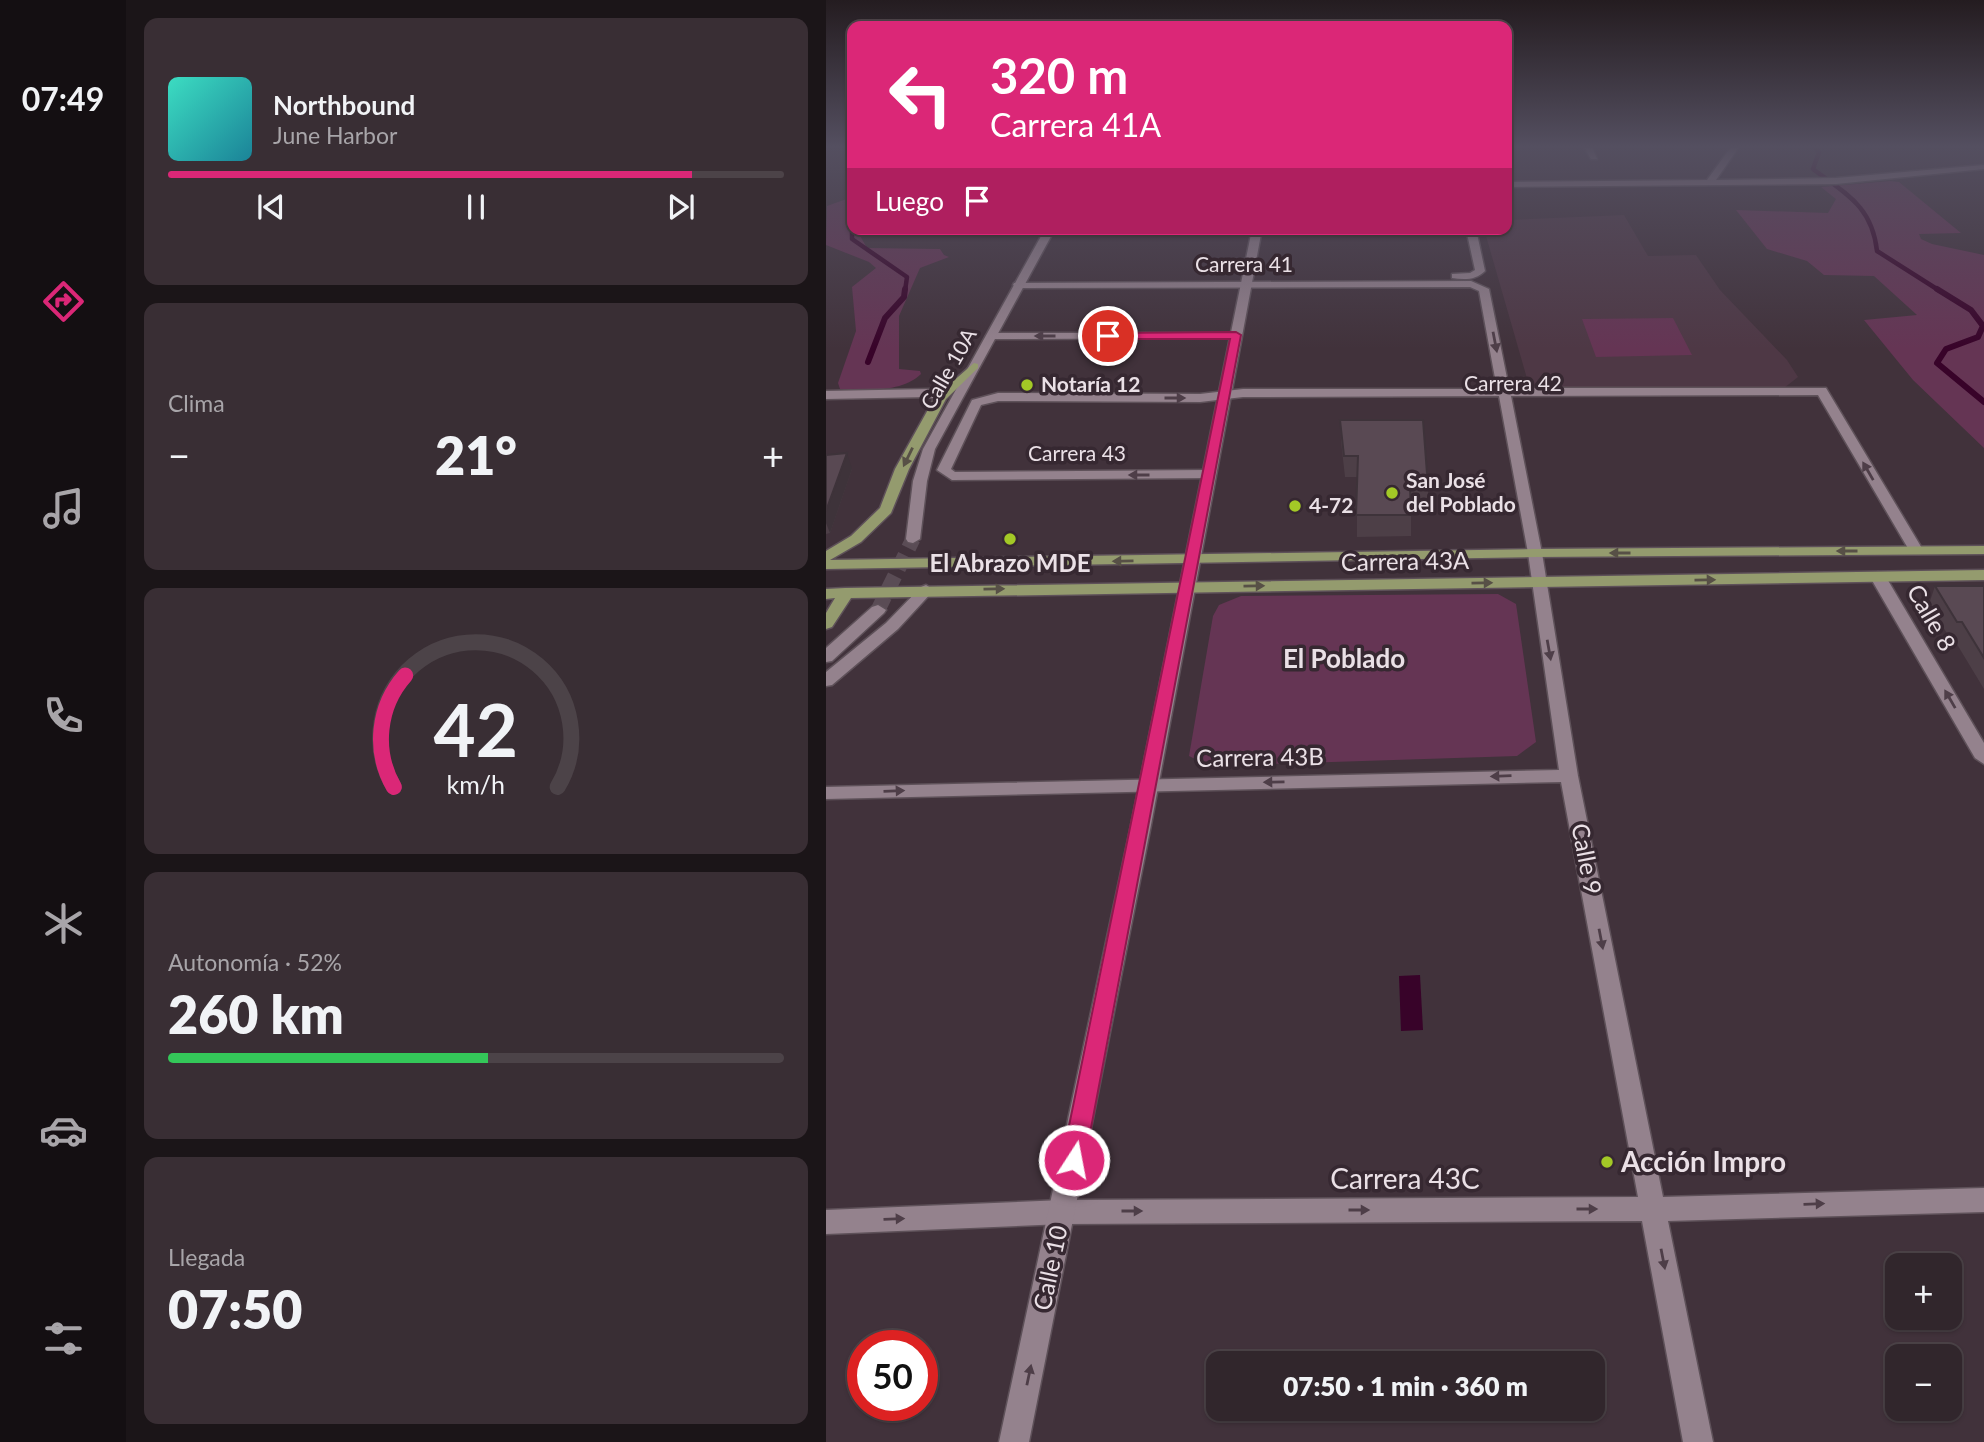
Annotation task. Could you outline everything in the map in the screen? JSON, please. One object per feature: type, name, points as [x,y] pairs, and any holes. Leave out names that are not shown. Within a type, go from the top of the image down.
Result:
[{"type":"main road","points":[[826,557],[856,539],[886,510],[908,458],[941,397],[974,366]]},
{"type":"main road","name":"Carrera 43A","points":[[826,565],[1191,561],[1535,553],[1984,550]]},
{"type":"main road","name":"Carrera 43A","points":[[826,594],[926,590],[1984,575]]},
{"type":"main road","points":[[826,624],[841,606],[845,593]]},
{"type":"street","name":"Calle 10A","points":[[913,539],[920,481],[929,449],[1047,235]]},
{"type":"street","name":"Calle 10","points":[[1014,1442],[1149,784],[1256,235]]},
{"type":"street","name":"Calle 9","points":[[1472,235],[1477,280],[1506,398],[1535,553],[1570,776],[1698,1442]]},
{"type":"street","name":"Carrera 41","points":[[1020,282],[1477,280]]},
{"type":"street","points":[[992,336],[1236,335]]},
{"type":"street","points":[[826,395],[930,393],[941,397]]},
{"type":"street","name":"Carrera 42","points":[[984,399],[1825,396]]},
{"type":"street","name":"Calle 8","points":[[1825,396],[1916,550]]},
{"type":"street","name":"Calle 10A","points":[[948,474],[944,470],[960,436],[976,403],[984,399]]},
{"type":"street","name":"Carrera 43","points":[[948,474],[952,477],[1208,474]]},
{"type":"street","name":"Calle 8","points":[[1878,576],[1984,758]]},
{"type":"street","points":[[826,681],[892,626],[926,590]]},
{"type":"street","points":[[826,657],[878,610]]},
{"type":"street","name":"Carrera 43B","points":[[826,793],[1570,776]]},
{"type":"street","name":"Carrera 43C","points":[[826,1222],[1063,1212],[1653,1209],[1984,1200]]},
{"type":"shaded area","points":[[827,214],[847,214],[847,235],[860,235],[867,248],[940,249],[949,257],[920,268],[899,316],[899,369],[920,371],[921,374],[913,380],[893,387],[871,390],[840,389],[838,383],[856,331],[852,287],[876,268],[869,262],[826,245]]},
{"type":"shaded area","points":[[1739,214],[1938,214],[1961,233],[1919,234],[1921,239],[1932,244],[1984,255],[1984,448],[1913,380],[1864,320],[1917,315],[1874,276],[1824,275],[1807,261],[1767,249]]},
{"type":"shaded area","points":[[1624,215],[1648,256],[1696,255],[1720,290],[1787,360],[1798,377],[1784,388],[1530,389],[1486,235],[1512,235],[1512,220]]},
{"type":"shaded area","points":[[1673,318],[1692,355],[1596,357],[1582,319]]},
{"type":"shaded area","points":[[1498,594],[1516,604],[1536,742],[1517,756],[1209,766],[1189,756],[1213,616],[1219,605],[1241,596]]},
{"type":"shaded area","points":[[1420,975],[1423,1030],[1401,1031],[1399,976]]},
{"type":"building","name":"San José del Poblado","points":[[1340,420],[1423,420],[1428,487],[1410,487],[1411,515],[1356,515],[1358,456],[1344,456]]},
{"type":"building","points":[[847,453],[826,511],[826,455]]},
{"type":"building","points":[[1935,586],[1984,586],[1984,658],[1962,622],[1957,622]]},
{"type":"waterway","points":[[1864,214],[1870,223],[1877,251],[1940,291]]},
{"type":"waterway","points":[[852,235],[852,239],[907,277],[905,291]]},
{"type":"waterway","points":[[868,362],[885,318],[904,297],[905,289]]},
{"type":"waterway","points":[[1937,289],[1971,310],[1983,326],[1978,337],[1946,349],[1937,363],[1984,402]]},
{"type":"tunnel","points":[[878,610],[913,539]]},
{"type":"place","name":"Notaría 12","points":[[1027,385]]},
{"type":"place","name":"San José del Poblado","points":[[1392,493]]},
{"type":"place","name":"4-72","points":[[1295,506]]},
{"type":"place","name":"El Abrazo MDE","points":[[1010,539]]},
{"type":"place","name":"Acción Impro","points":[[1607,1162]]},
{"type":"district","name":"El Poblado","points":[[1344,659]]},
{"type":"route","points":[[1074,1160],[1236,335],[1108,336]]}]
